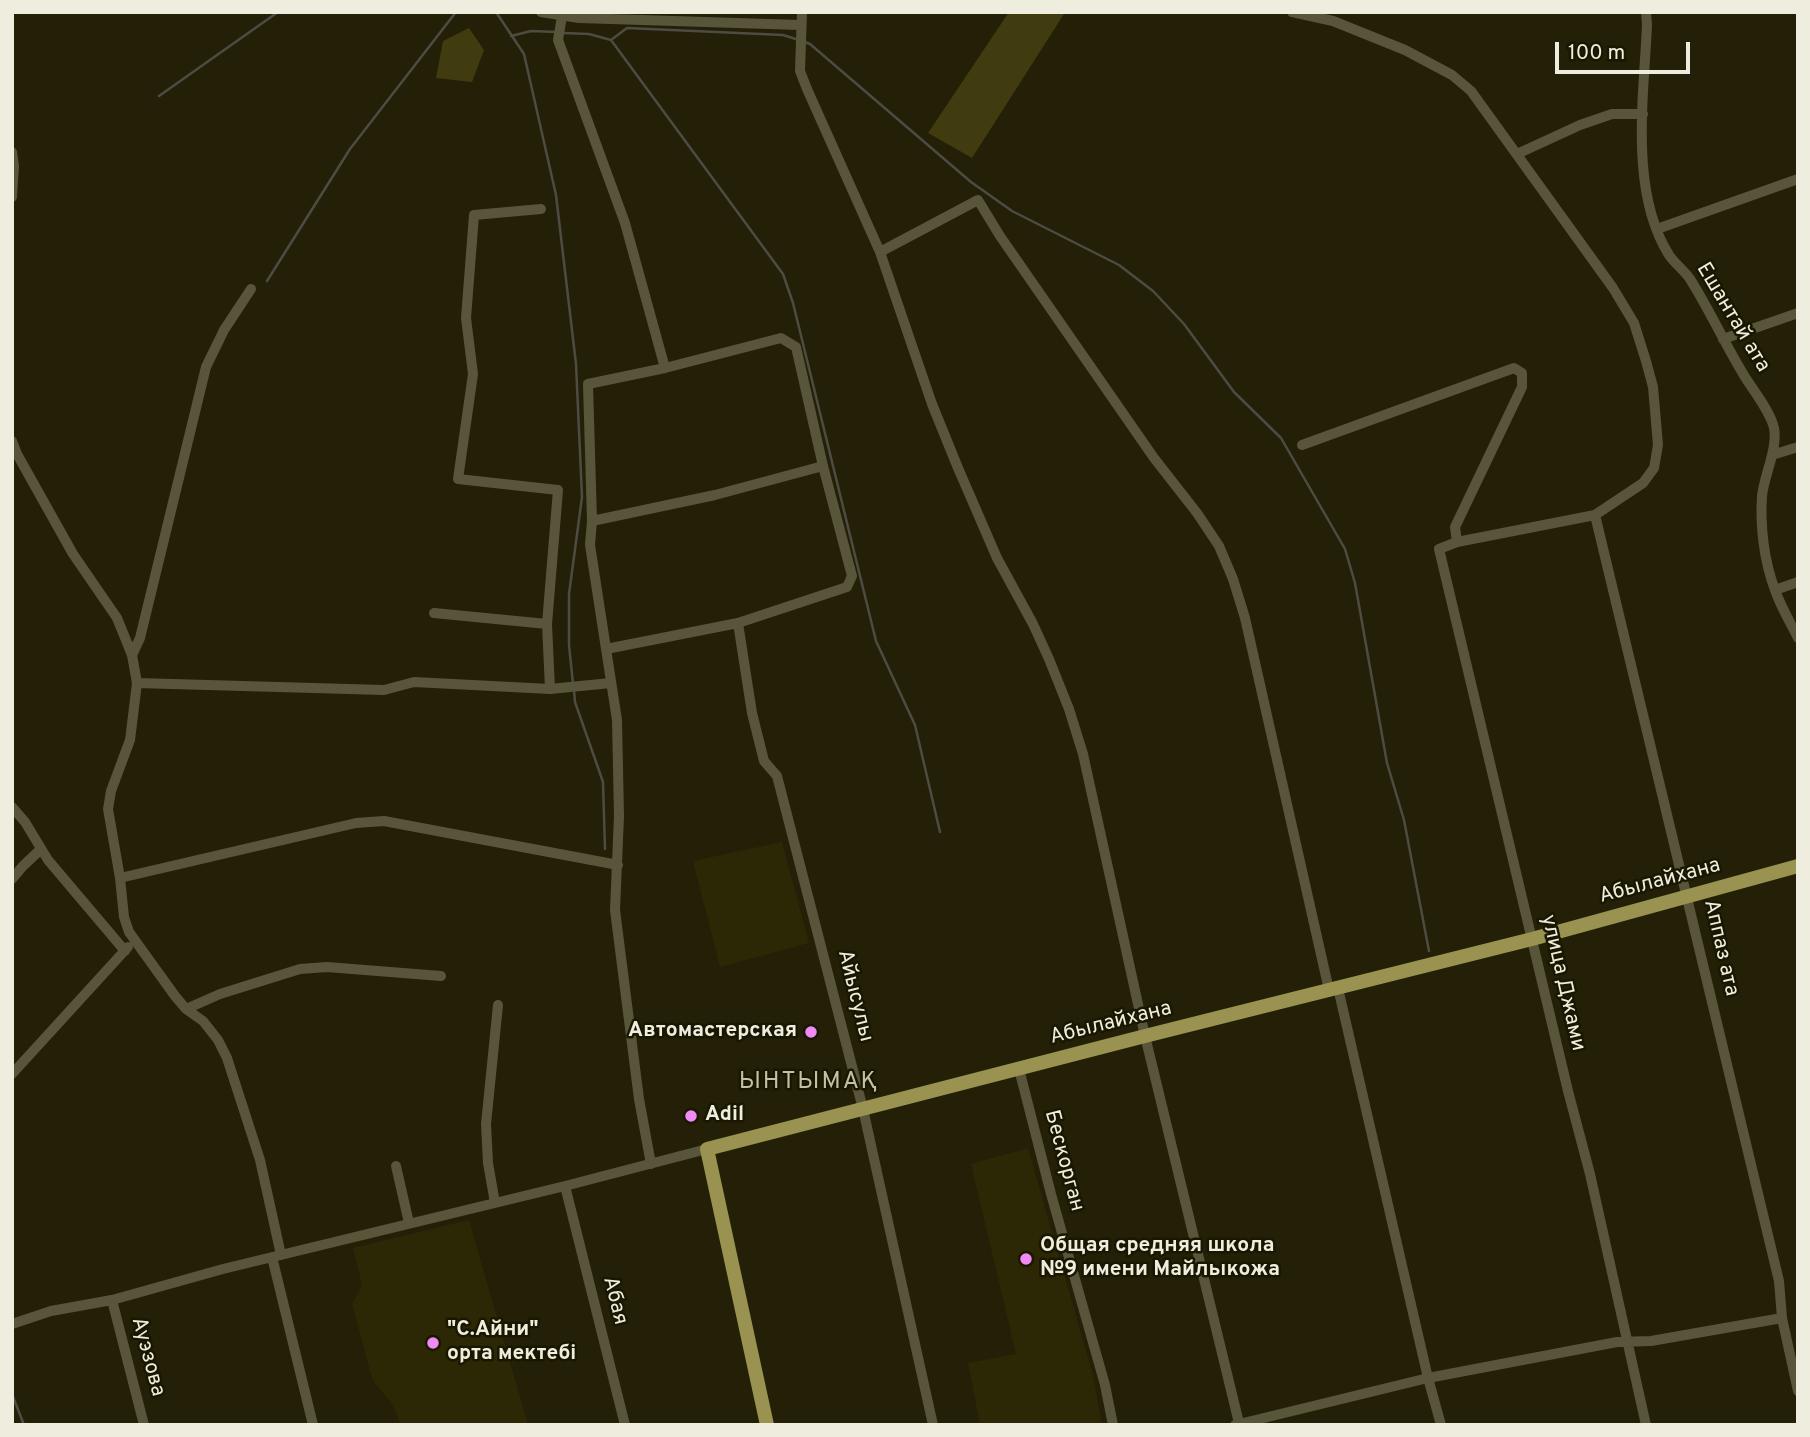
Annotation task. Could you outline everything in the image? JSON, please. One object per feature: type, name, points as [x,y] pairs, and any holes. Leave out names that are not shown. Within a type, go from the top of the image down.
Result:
[{"type":"main road","name":"Абылайхана","points":[[707,1149],[1532,939],[1798,866]]},
{"type":"main road","points":[[707,1149],[767,1425]]},
{"type":"street","points":[[541,12],[562,16],[800,25]]},
{"type":"street","points":[[802,12],[800,71],[880,252],[932,404],[997,558],[1033,624],[1069,709],[1083,754],[1144,1036],[1237,1424],[1428,1378],[1617,1342],[1651,1341],[1782,1318]]},
{"type":"street","points":[[1292,12],[1333,21],[1405,50],[1452,75],[1471,91],[1613,288],[1634,323],[1653,387],[1658,445],[1654,468],[1643,484],[1595,515],[1457,542],[1455,527],[1522,387],[1522,373],[1514,368],[1302,445]]},
{"type":"street","name":"Ешантай ата","points":[[1646,12],[1641,143],[1646,191],[1657,229],[1670,255],[1689,277],[1767,411],[1774,428],[1772,455],[1762,493],[1761,523],[1775,590],[1798,638]]},
{"type":"street","points":[[562,16],[558,40],[625,223],[666,368]]},
{"type":"street","points":[[1517,154],[1580,125],[1612,114],[1643,114]]},
{"type":"street","points":[[12,152],[12,198]]},
{"type":"street","points":[[1657,229],[1798,179]]},
{"type":"street","points":[[880,252],[978,200],[1146,447],[1219,546],[1245,618],[1441,1425]]},
{"type":"street","points":[[541,209],[474,215],[466,318],[473,374],[458,479],[558,490],[547,624],[550,690]]},
{"type":"street","points":[[132,655],[140,638],[206,368],[224,330],[251,289]]},
{"type":"street","points":[[1723,339],[1798,313]]},
{"type":"street","points":[[606,649],[738,623],[847,587],[852,576],[796,347],[781,338],[666,368],[588,384],[592,521],[590,545],[611,683],[617,720],[619,816],[615,910],[639,1099],[651,1164]]},
{"type":"street","points":[[12,441],[73,554],[117,618],[132,655],[137,683],[130,740],[111,791],[108,809],[124,917],[129,932],[186,1009],[202,1021],[218,1040],[227,1058],[260,1160],[276,1256],[313,1425]]},
{"type":"street","points":[[1772,455],[1798,447]]},
{"type":"street","points":[[592,521],[715,495],[823,466]]},
{"type":"street","name":"Аппаз ата","points":[[1595,515],[1779,1281],[1782,1318],[1798,1391]]},
{"type":"street","name":"улица Джами","points":[[1457,542],[1439,550],[1590,1174],[1646,1425]]},
{"type":"street","points":[[1775,590],[1798,582]]},
{"type":"street","points":[[434,613],[547,624]]},
{"type":"street","name":"Айысулы","points":[[738,623],[752,713],[764,761],[777,776],[863,1109],[933,1425]]},
{"type":"street","points":[[137,683],[383,691],[414,682],[550,690],[611,683]]},
{"type":"street","points":[[12,807],[48,860],[125,951]]},
{"type":"street","points":[[120,878],[356,823],[383,821],[618,864]]},
{"type":"street","points":[[12,879],[41,849]]},
{"type":"street","points":[[12,1074],[135,940]]},
{"type":"street","points":[[186,1009],[220,994],[300,970],[327,967],[441,976]]},
{"type":"street","points":[[495,1203],[488,1163],[486,1124],[498,1005]]},
{"type":"street","name":"Бескорган","points":[[1019,1069],[1105,1385],[1113,1425]]},
{"type":"street","points":[[12,1324],[51,1311],[112,1300],[276,1256],[707,1149]]},
{"type":"street","points":[[396,1166],[409,1223]]},
{"type":"street","name":"Абая","points":[[565,1186],[625,1425]]},
{"type":"street","name":"Ауэзова","points":[[112,1300],[145,1425]]},
{"type":"shaded area","points":[[1009,12],[1064,14],[972,158],[928,133]]},
{"type":"shaded area","points":[[469,28],[484,50],[472,82],[436,78],[443,41]]},
{"type":"shaded area","points":[[782,842],[809,943],[720,967],[693,861]]},
{"type":"shaded area","name":"Общая средняя школа №9 имени Майлыкожа","points":[[1028,1148],[1093,1375],[1102,1425],[980,1425],[968,1363],[1016,1354],[971,1164]]},
{"type":"shaded area","name":"\"С.Айни\" орта мектебі","points":[[469,1220],[528,1425],[401,1425],[392,1403],[373,1381],[352,1304],[362,1285],[353,1248]]},
{"type":"waterway","points":[[159,96],[278,12]]},
{"type":"waterway","points":[[267,281],[350,149],[456,12]]},
{"type":"waterway","points":[[496,12],[524,54],[556,195],[576,364],[582,497],[569,594],[569,645],[573,684]]},
{"type":"waterway","points":[[611,40],[627,28],[783,35],[799,40]]},
{"type":"waterway","points":[[511,36],[531,31],[557,32]]},
{"type":"waterway","points":[[563,33],[589,34],[611,40],[783,274],[793,303],[876,641],[915,725],[940,832]]},
{"type":"waterway","points":[[805,42],[971,182],[1012,211],[1119,265],[1153,291],[1184,324],[1234,392],[1281,438],[1345,549],[1355,583],[1387,763],[1404,820],[1429,951]]},
{"type":"waterway","points":[[574,690],[575,702],[603,782],[605,849]]},
{"type":"waterway","points":[[12,1394],[24,1425]]},
{"type":"place","name":"Автомастерская","points":[[811,1032]]},
{"type":"place","name":"Adil","points":[[691,1116]]},
{"type":"place","name":"Общая средняя школа №9 имени Майлыкожа","points":[[1026,1259]]},
{"type":"place","name":"\"С.Айни\" орта мектебі","points":[[433,1343]]},
{"type":"district","name":"ЫНТЫМАҚ","points":[[809,1083]]}]
